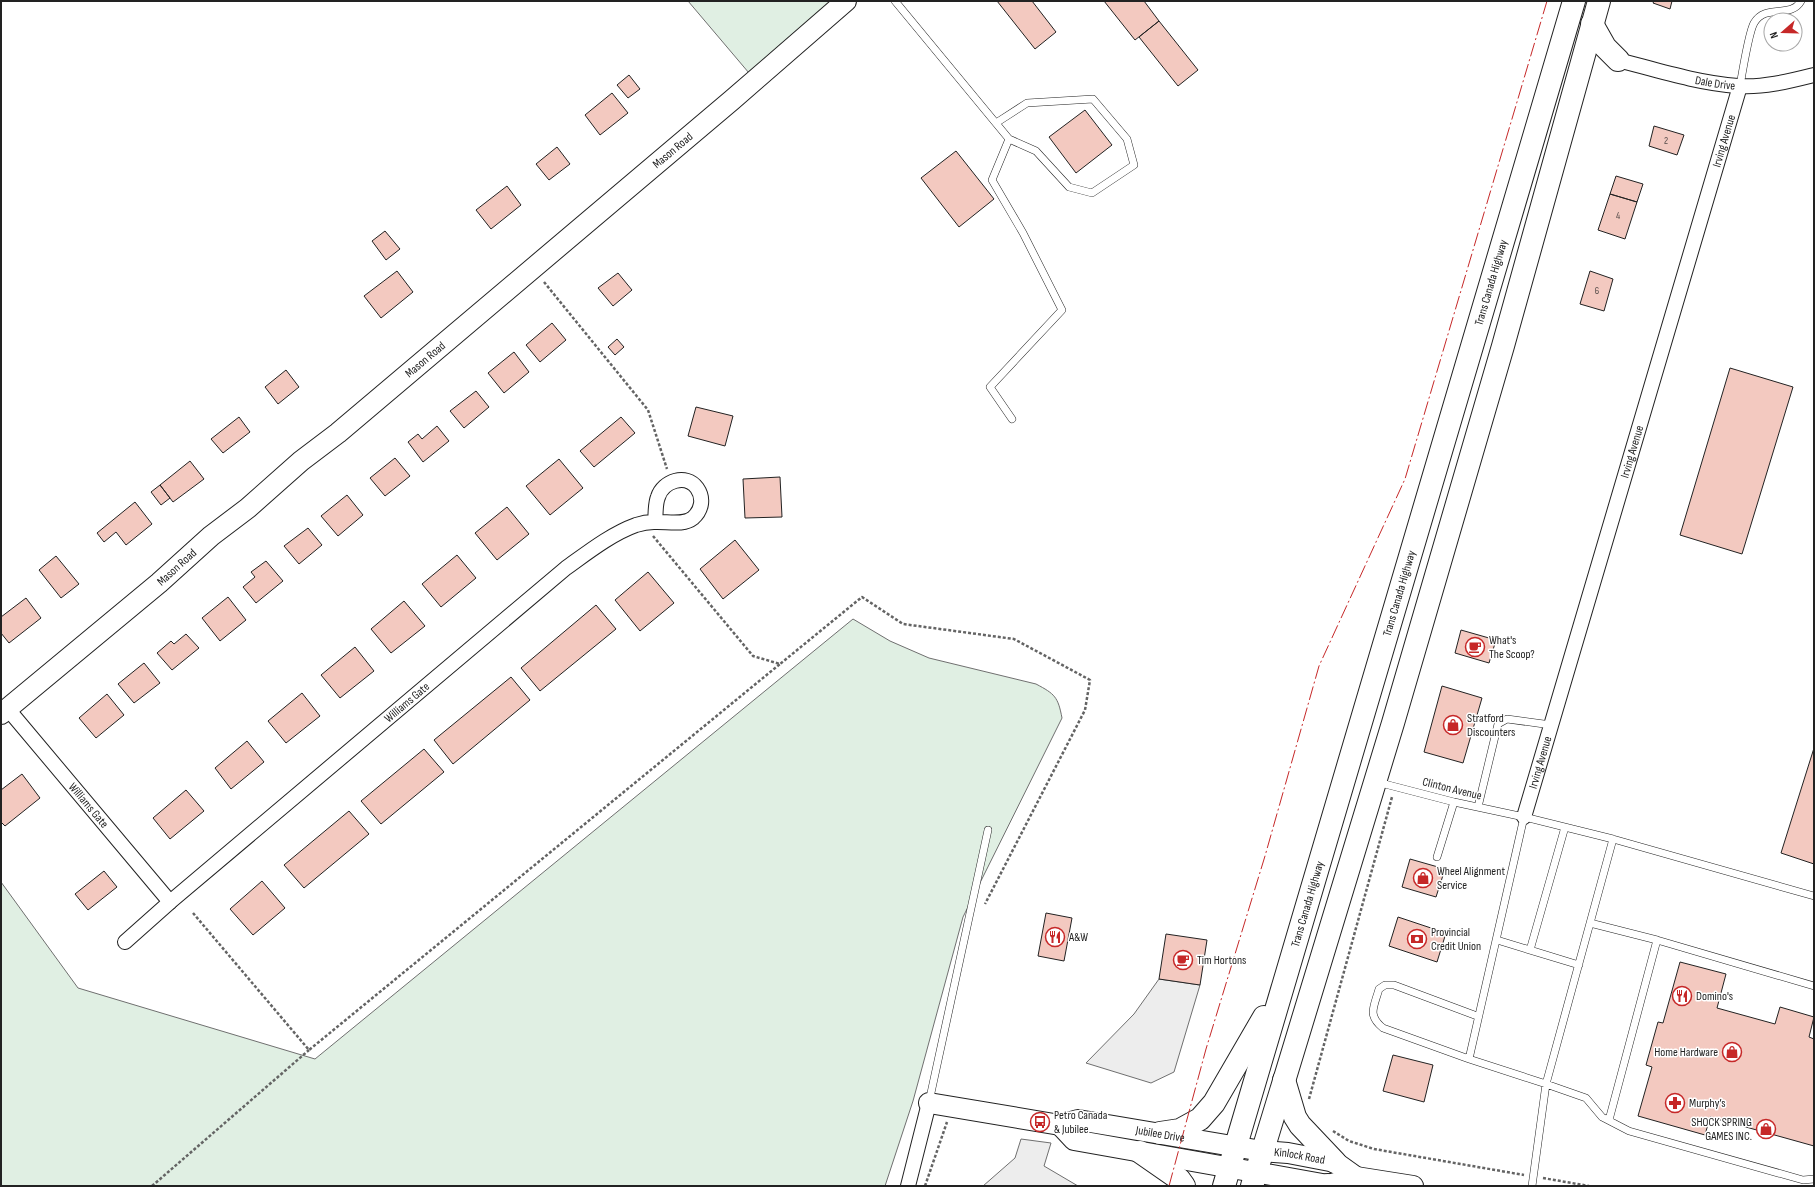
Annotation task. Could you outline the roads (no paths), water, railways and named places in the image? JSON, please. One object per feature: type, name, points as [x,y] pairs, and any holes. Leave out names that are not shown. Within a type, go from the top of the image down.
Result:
[{"type":"highway","name":"Trans Canada Highway","points":[[1226,1177],[1574,1]]},
{"type":"highway","points":[[1254,1180],[1375,781],[1503,346],[1599,1]]},
{"type":"highway","points":[[1592,24],[1605,47],[1618,60]]},
{"type":"highway","points":[[1578,74],[1601,63],[1618,60]]},
{"type":"highway","points":[[1160,1134],[1180,1130],[1200,1119],[1214,1103],[1282,984]]},
{"type":"highway","points":[[1284,1080],[1298,1121],[1335,1162]]},
{"type":"highway","points":[[1140,1152],[1179,1179],[1184,1186]]},
{"type":"street","name":"Mason Road","points":[[4,711],[532,268],[846,1]]},
{"type":"street","name":"Dale Drive","points":[[1618,60],[1706,82],[1740,86],[1786,82],[1814,75]]},
{"type":"street","name":"Irving Avenue","points":[[1524,817],[1740,86]]},
{"type":"street","name":"Williams Gate","points":[[125,942],[170,902],[566,568],[620,533],[652,522],[683,522],[692,519],[698,513],[702,504],[701,495],[696,487],[688,481],[679,480],[670,483],[662,489],[658,497],[652,522]]},
{"type":"street","name":"Williams Gate","points":[[4,711],[170,902]]},
{"type":"street","name":"Jubilee Drive","points":[[929,1103],[1060,1125],[1078,1120],[1262,1151]]},
{"type":"street","points":[[908,1186],[929,1103]]},
{"type":"street","name":"Jubilee Drive","points":[[1060,1125],[1074,1140],[1140,1152],[1226,1177],[1254,1180]]},
{"type":"street","name":"Kinlock Road","points":[[1262,1151],[1288,1153],[1335,1162],[1356,1177]]},
{"type":"street","name":"Kinlock Road","points":[[1254,1180],[1327,1186],[1356,1177],[1413,1186]]},
{"type":"lane","points":[[896,1],[1009,139],[1036,151],[1069,187],[1092,193],[1134,165],[1127,139],[1093,99],[1027,103],[996,123]]},
{"type":"lane","points":[[1740,86],[1753,24],[1762,14],[1767,12],[1782,12],[1791,9],[1801,1]]},
{"type":"lane","points":[[1009,139],[992,180],[1023,233],[1062,310],[990,387],[1012,419]]},
{"type":"lane","points":[[1478,807],[1498,724],[1507,719],[1551,725]]},
{"type":"lane","name":"Clinton Avenue","points":[[1375,781],[1454,802],[1524,817],[1613,839],[1814,896]]},
{"type":"lane","points":[[1437,857],[1454,802]]},
{"type":"lane","points":[[1469,1059],[1477,1016],[1497,940],[1524,817]]},
{"type":"lane","points":[[1530,950],[1565,827]]},
{"type":"lane","points":[[929,1103],[988,830]]},
{"type":"lane","points":[[1532,1186],[1546,1084],[1613,839]]},
{"type":"lane","points":[[1590,923],[1657,940],[1814,986]]},
{"type":"lane","points":[[1497,940],[1579,965]]},
{"type":"lane","points":[[1610,1120],[1657,940]]},
{"type":"lane","points":[[1477,1016],[1394,985],[1385,985],[1379,989],[1373,1013],[1375,1021],[1383,1028],[1469,1059],[1586,1098],[1602,1117],[1628,1131],[1803,1180],[1814,1179]]},
{"type":"place","name":"What's The Scoop?","points":[[1475,647]]},
{"type":"place","name":"Stratford Discounters","points":[[1453,725]]},
{"type":"place","name":"Wheel Alignment Service","points":[[1423,878]]},
{"type":"place","name":"A&W","points":[[1055,937]]},
{"type":"place","name":"Provincial Credit Union","points":[[1417,939]]},
{"type":"place","name":"Tim Hortons","points":[[1183,960]]},
{"type":"place","name":"Domino's","points":[[1682,996]]},
{"type":"place","name":"Home Hardware","points":[[1732,1052]]},
{"type":"place","name":"Murphy’s","points":[[1675,1103]]},
{"type":"place","name":"Petro Canada & Jubilee","points":[[1040,1122]]},
{"type":"place","name":"SHOCK SPRING GAMES INC.","points":[[1766,1129]]}]
